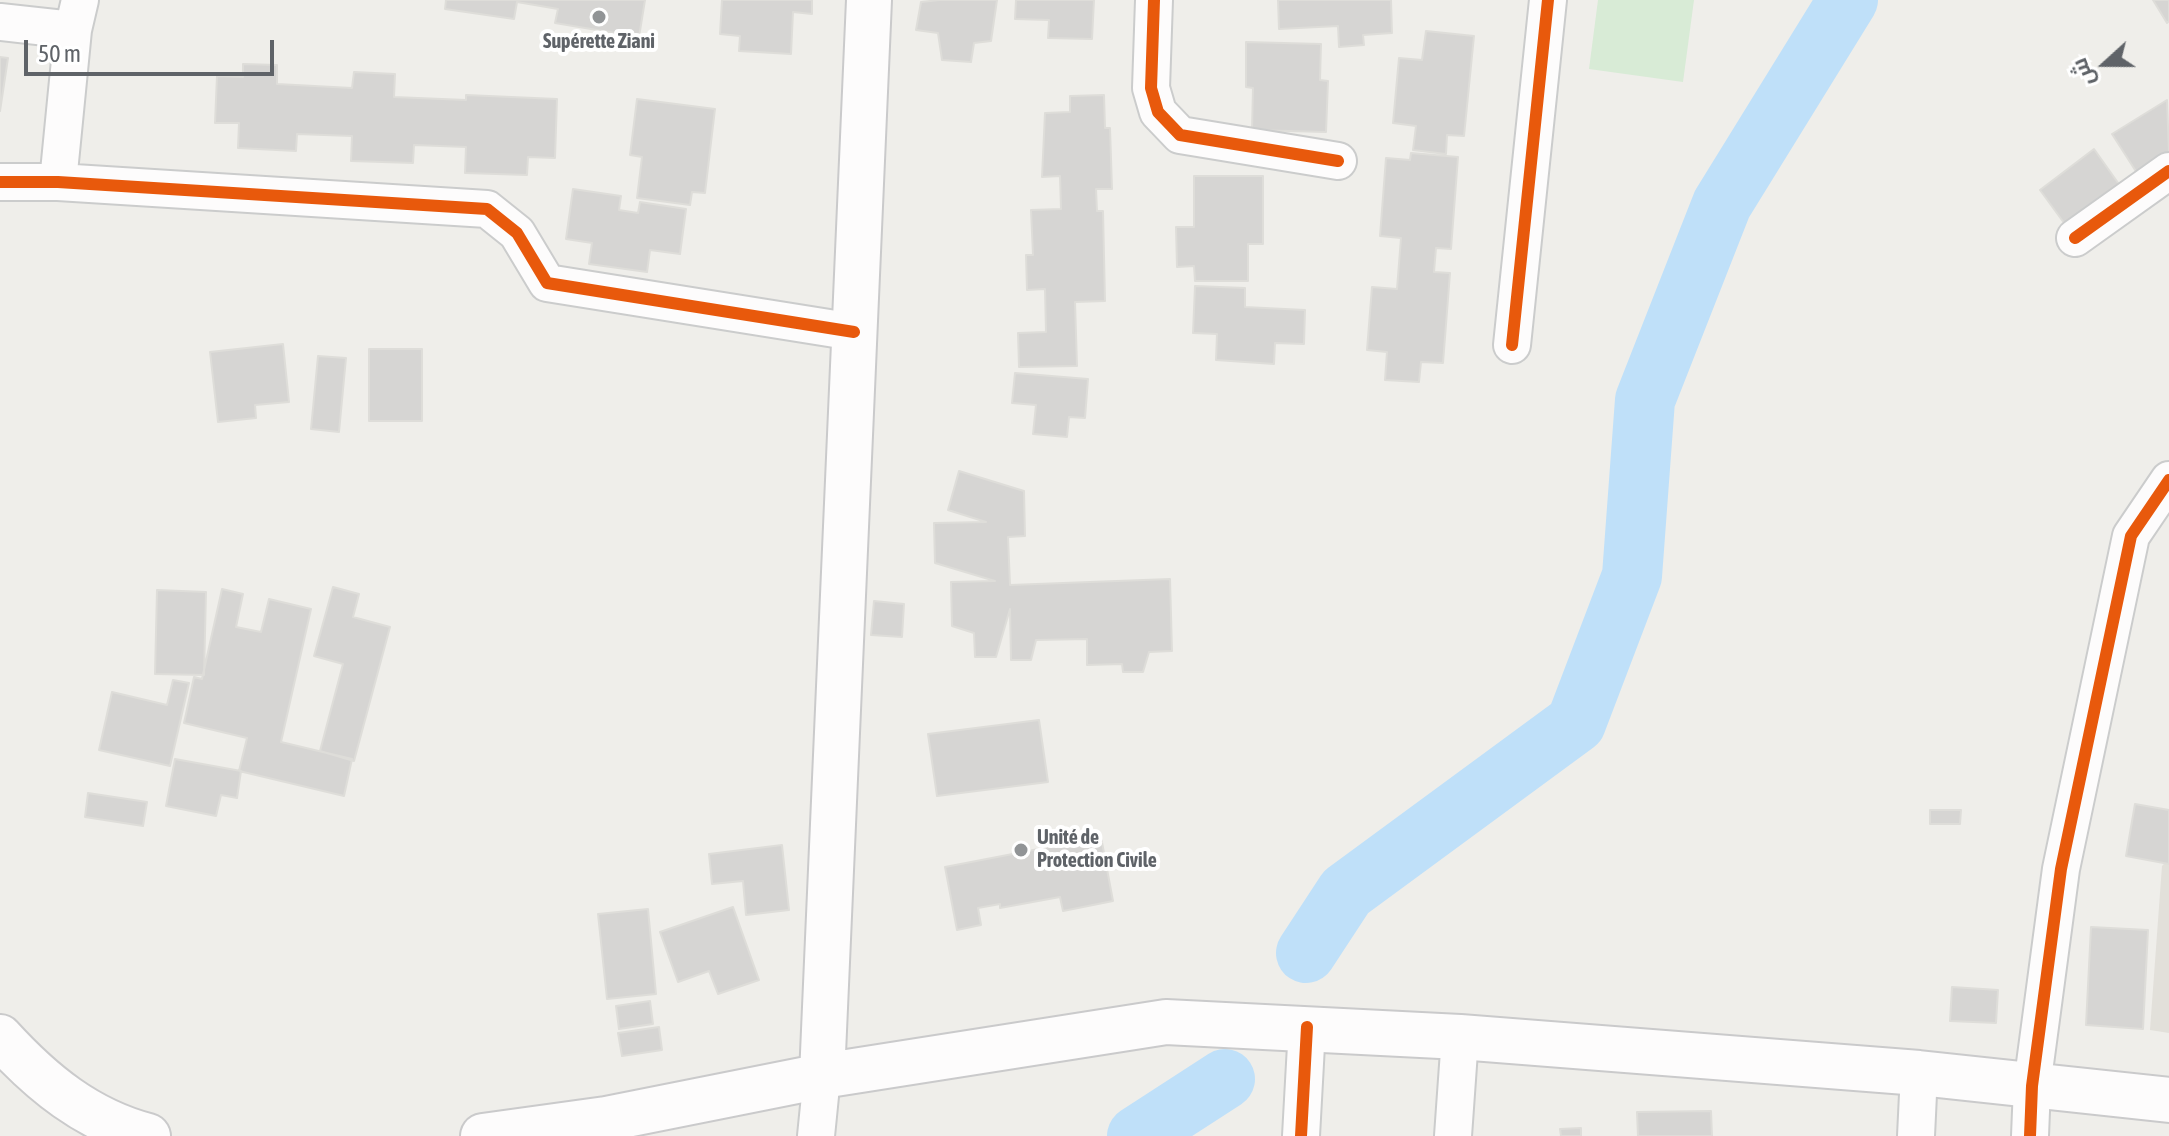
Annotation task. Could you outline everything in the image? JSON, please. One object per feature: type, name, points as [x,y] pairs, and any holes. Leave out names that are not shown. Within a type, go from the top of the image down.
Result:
[{"type":"main road","points":[[822,1076],[869,0]]},
{"type":"main road","points":[[483,1136],[606,1119],[822,1076],[1166,1022],[1460,1037],[1919,1073],[2169,1100]]},
{"type":"main road","points":[[0,1037],[53,1090],[86,1111],[148,1136]]},
{"type":"street","points":[[1154,0],[1151,88],[1158,112],[1180,135],[1338,161]]},
{"type":"street","points":[[1512,345],[1548,0]]},
{"type":"street","points":[[0,22],[76,15],[58,182]]},
{"type":"street","points":[[2075,238],[2169,171]]},
{"type":"street","points":[[0,182],[58,182],[487,209],[517,233],[547,283],[854,332]]},
{"type":"street","points":[[2030,1136],[2032,1086],[2061,869],[2131,536],[2169,480]]},
{"type":"street","points":[[1301,1136],[1307,1027]]},
{"type":"street","points":[[1453,1136],[1460,1037]]},
{"type":"street","points":[[1916,1136],[1919,1073]]},
{"type":"street","points":[[816,1136],[822,1076]]},
{"type":"shaded area","points":[[2169,858],[2169,1033],[2150,1030],[2162,866]]},
{"type":"green space","points":[[1598,0],[1694,0],[1683,82],[1589,69]]},
{"type":"building","name":"Supérette Ziani","points":[[446,0],[645,0],[639,37],[555,23],[558,9],[517,2],[514,19],[445,9]]},
{"type":"building","points":[[722,0],[812,0],[812,14],[793,12],[791,54],[739,51],[740,36],[720,34]]},
{"type":"building","points":[[997,0],[991,41],[974,43],[971,62],[942,60],[938,33],[916,30],[921,2]]},
{"type":"building","points":[[1016,0],[1094,0],[1092,39],[1048,38],[1049,20],[1015,19]]},
{"type":"building","points":[[1278,0],[1391,0],[1392,33],[1363,35],[1364,45],[1339,47],[1338,26],[1279,29]]},
{"type":"building","points":[[2153,0],[2169,0],[2167,23]]},
{"type":"building","points":[[1426,31],[1474,36],[1464,136],[1447,135],[1446,154],[1413,150],[1416,126],[1393,123],[1399,58],[1422,60]]},
{"type":"building","points":[[1246,42],[1321,44],[1320,80],[1328,81],[1326,132],[1252,130],[1253,88],[1246,87]]},
{"type":"building","points":[[0,57],[8,58],[0,111]]},
{"type":"building","points":[[243,64],[277,65],[277,84],[352,88],[354,72],[395,74],[394,97],[466,100],[466,95],[557,99],[555,158],[528,157],[527,175],[465,173],[466,147],[414,145],[413,163],[351,161],[352,136],[297,134],[296,151],[238,148],[239,123],[215,123],[217,76],[243,77]]},
{"type":"building","points":[[1104,95],[1105,128],[1110,128],[1112,189],[1096,189],[1097,211],[1103,211],[1105,301],[1075,302],[1077,366],[1019,367],[1018,333],[1046,332],[1045,289],[1027,290],[1026,255],[1033,255],[1031,210],[1061,209],[1060,176],[1042,177],[1045,113],[1070,112],[1070,96]]},
{"type":"building","points":[[637,99],[715,109],[705,193],[692,192],[690,205],[637,198],[642,157],[630,155]]},
{"type":"building","points":[[2167,100],[2169,153],[2137,173],[2112,134]]},
{"type":"building","points":[[2094,149],[2121,187],[2067,227],[2040,190]]},
{"type":"building","points":[[1411,153],[1458,157],[1451,249],[1436,248],[1434,272],[1450,273],[1443,363],[1421,362],[1419,382],[1385,380],[1387,352],[1367,350],[1372,287],[1397,289],[1401,238],[1380,236],[1386,158],[1410,160]]},
{"type":"building","points":[[1194,176],[1263,176],[1263,244],[1248,244],[1248,281],[1195,281],[1194,266],[1177,267],[1176,227],[1194,227]]},
{"type":"building","points":[[573,189],[621,196],[619,210],[638,213],[640,202],[686,209],[680,254],[650,250],[647,272],[589,264],[592,243],[566,239]]},
{"type":"building","points":[[1195,286],[1245,288],[1245,307],[1305,310],[1304,344],[1275,343],[1274,364],[1216,360],[1217,334],[1193,333]]},
{"type":"building","points":[[283,344],[289,402],[255,405],[256,418],[218,422],[210,352]]},
{"type":"building","points":[[369,349],[422,349],[422,421],[369,421]]},
{"type":"building","points":[[318,356],[346,358],[339,432],[311,429]]},
{"type":"building","points":[[1015,373],[1088,379],[1085,418],[1069,417],[1067,437],[1033,434],[1036,405],[1012,403]]},
{"type":"building","points":[[959,471],[1024,491],[1025,536],[1008,537],[1010,585],[1170,579],[1172,651],[1149,652],[1143,672],[1123,672],[1122,664],[1087,665],[1087,639],[1036,640],[1031,660],[1011,660],[1010,609],[996,657],[975,657],[974,633],[952,626],[951,582],[995,581],[935,563],[934,523],[986,522],[948,510]]},
{"type":"building","points":[[333,587],[359,594],[353,617],[390,627],[354,761],[320,751],[343,664],[314,656]]},
{"type":"building","points":[[222,589],[243,594],[236,627],[261,632],[269,599],[311,609],[281,742],[352,759],[344,796],[239,771],[247,738],[184,723],[194,677],[202,679]]},
{"type":"building","points":[[157,590],[206,592],[204,675],[155,674]]},
{"type":"building","points":[[874,601],[904,604],[902,637],[871,635]]},
{"type":"building","points":[[173,680],[189,683],[170,766],[99,750],[112,692],[167,705]]},
{"type":"building","points":[[1039,720],[1048,782],[937,796],[928,734]]},
{"type":"building","points":[[175,759],[241,771],[237,798],[221,795],[216,816],[166,806]]},
{"type":"building","points":[[88,793],[147,802],[143,826],[85,817]]},
{"type":"building","points":[[2135,804],[2169,810],[2169,864],[2126,856]]},
{"type":"building","points":[[1930,810],[1961,810],[1960,824],[1930,824]]},
{"type":"building","points":[[1101,837],[1113,901],[1063,911],[1060,897],[1000,908],[1000,904],[978,908],[981,925],[957,930],[945,867]]},
{"type":"building","points":[[782,845],[789,910],[746,915],[743,881],[712,884],[709,854]]},
{"type":"building","points":[[733,907],[759,980],[718,994],[709,971],[678,982],[660,932]]},
{"type":"building","points":[[648,909],[656,994],[607,999],[598,914]]},
{"type":"building","points":[[2091,927],[2148,930],[2143,1029],[2086,1025]]},
{"type":"building","points":[[1952,987],[1998,990],[1996,1023],[1950,1021]]},
{"type":"building","points":[[650,1001],[653,1024],[619,1029],[616,1006]]},
{"type":"building","points":[[659,1027],[662,1050],[622,1056],[618,1033]]},
{"type":"building","points":[[1711,1111],[1712,1136],[1638,1136],[1637,1112]]},
{"type":"building","points":[[1581,1128],[1581,1136],[1561,1136],[1560,1129]]},
{"type":"waterway","points":[[1306,953],[1346,892],[1576,723],[1632,576],[1645,400],[1722,204],[1848,0]]},
{"type":"waterway","points":[[1137,1136],[1225,1079]]},
{"type":"cycle path","points":[[1154,0],[1151,88],[1158,112],[1180,135],[1338,161]]},
{"type":"cycle path","points":[[1512,345],[1548,0]]},
{"type":"cycle path","points":[[2075,238],[2169,171]]},
{"type":"cycle path","points":[[0,182],[58,182],[487,209],[517,233],[547,283],[854,332]]},
{"type":"cycle path","points":[[2030,1136],[2032,1086],[2061,869],[2131,536],[2169,480]]},
{"type":"cycle path","points":[[1301,1136],[1307,1027]]},
{"type":"place","name":"Supérette Ziani","points":[[599,17]]},
{"type":"place","name":"Unité de Protection Civile","points":[[1021,850]]}]
